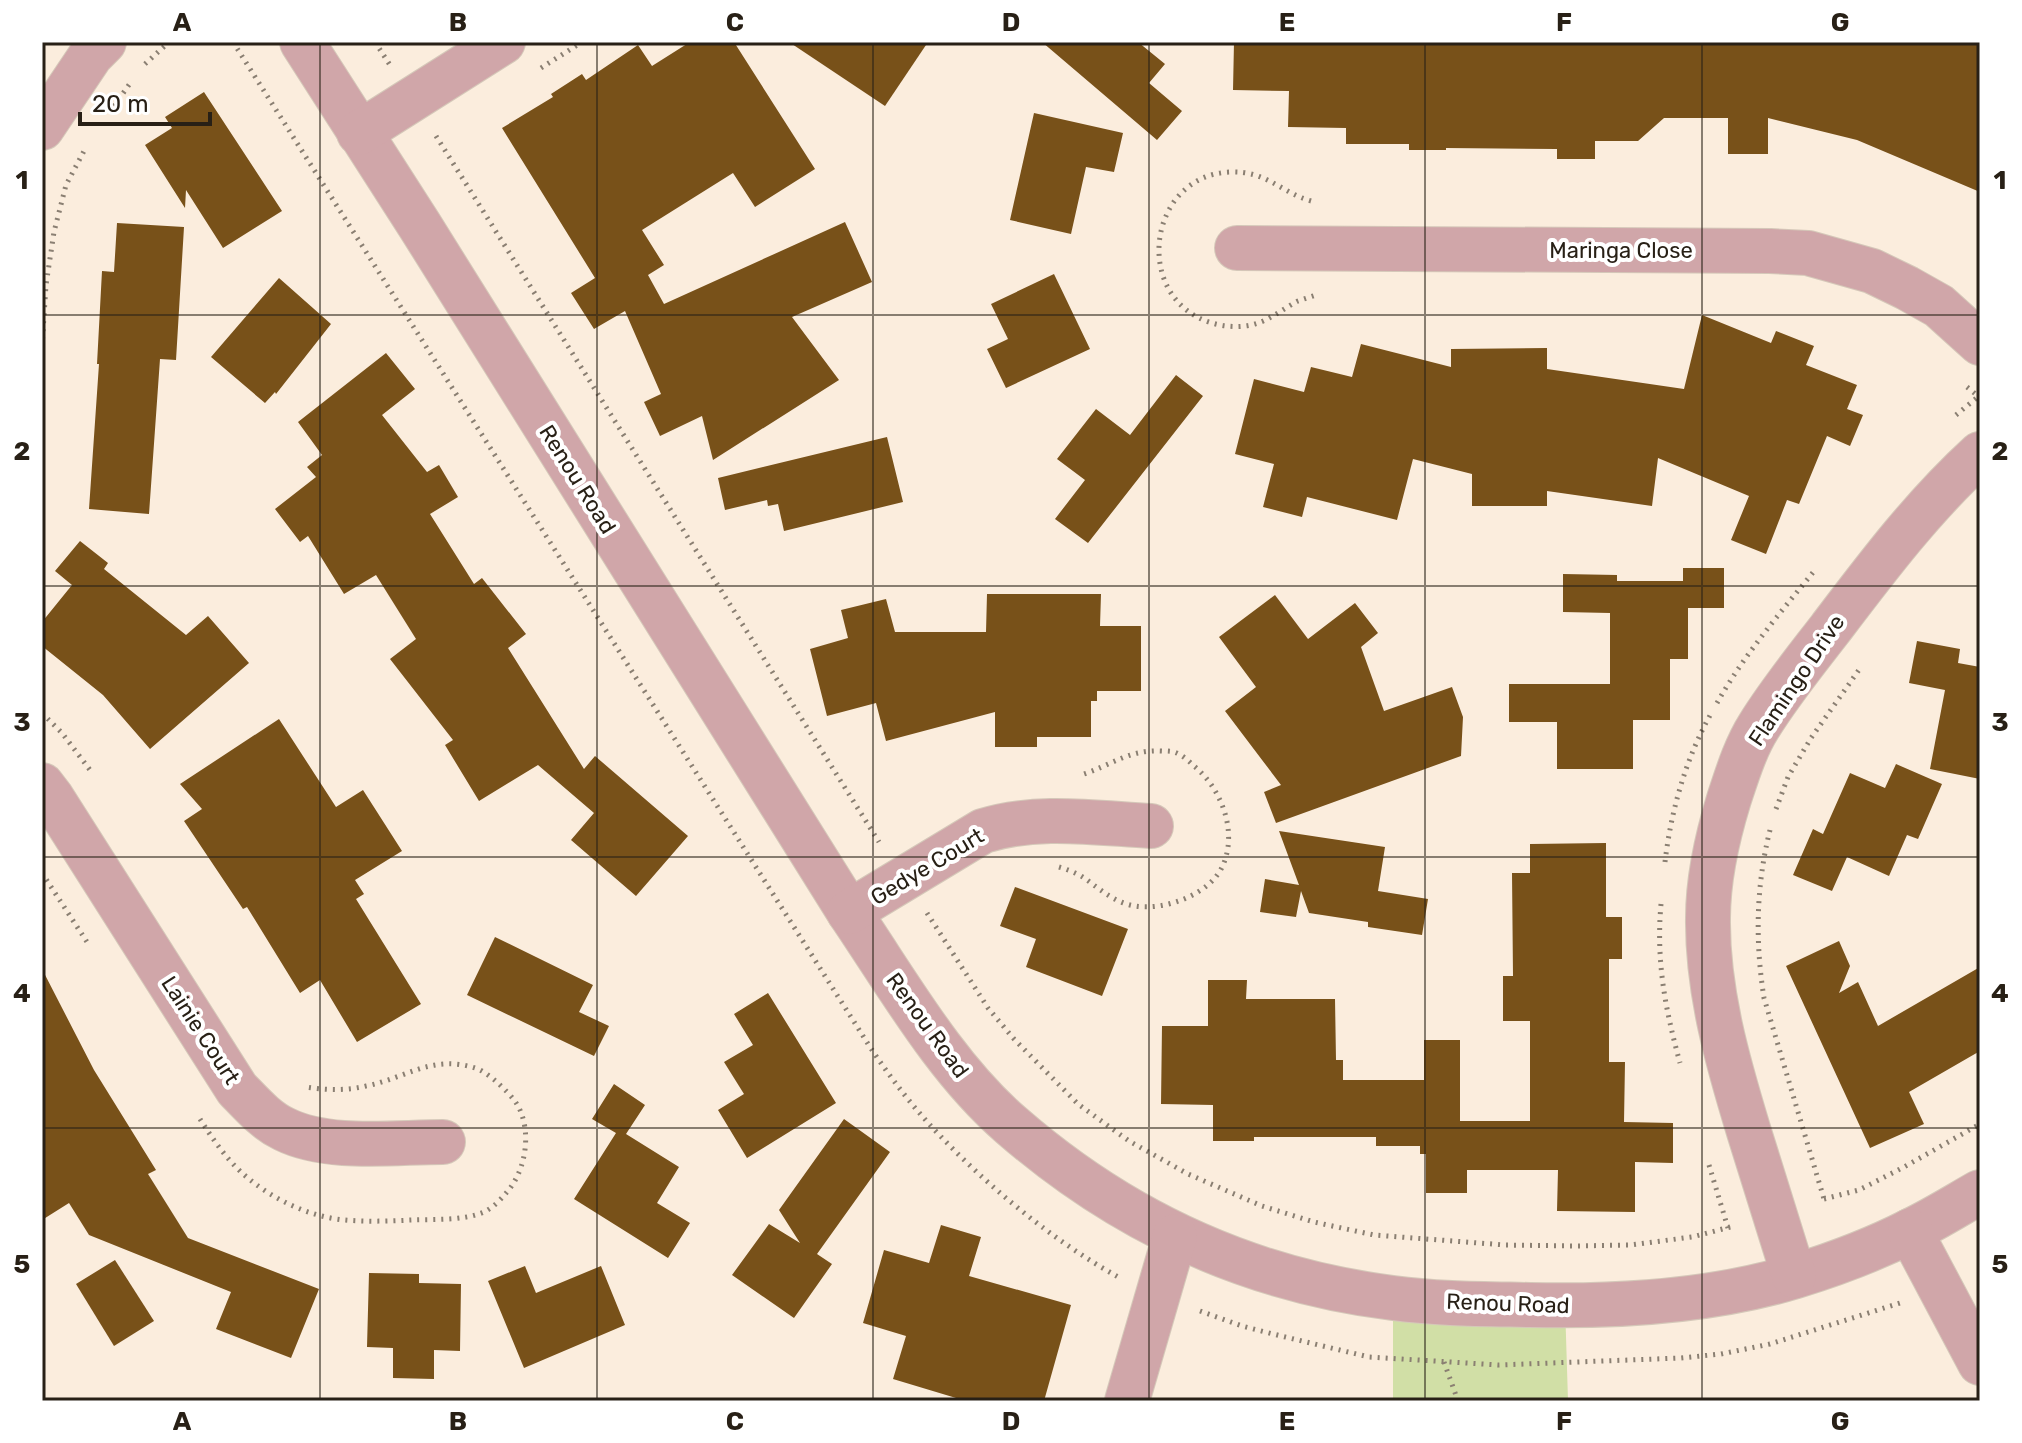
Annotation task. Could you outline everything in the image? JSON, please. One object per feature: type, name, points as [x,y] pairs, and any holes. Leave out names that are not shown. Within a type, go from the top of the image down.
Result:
[{"type":"street","points":[[42,128],[91,55],[104,42]]},
{"type":"street","name":"Renou Road","points":[[302,42],[849,912],[920,1018],[964,1076],[1009,1123],[1071,1172],[1118,1204],[1175,1236],[1287,1277],[1393,1298],[1552,1305],[1617,1304],[1729,1292],[1794,1276],[1848,1258],[1910,1231],[1980,1192]]},
{"type":"street","points":[[359,133],[503,42]]},
{"type":"street","name":"Maringa Close","points":[[1237,248],[1754,250],[1808,253],[1872,271],[1907,288],[1939,306],[1980,343]]},
{"type":"street","name":"Flamingo Drive","points":[[1794,1276],[1732,1073],[1709,962],[1711,871],[1721,823],[1737,774],[1758,728],[1782,693],[1890,550],[1980,454]]},
{"type":"street","name":"Lainie Court","points":[[42,785],[237,1089],[258,1110],[282,1128],[310,1139],[341,1143],[443,1142]]},
{"type":"street","name":"Gedye Court","points":[[849,912],[983,831],[1002,825],[1028,821],[1151,826]]},
{"type":"street","points":[[1910,1231],[1980,1363]]},
{"type":"street","points":[[1127,1401],[1175,1236]]},
{"type":"path","points":[[141,67],[169,42]]},
{"type":"path","points":[[233,42],[838,1000],[897,1086],[933,1127],[1024,1214],[1123,1279]]},
{"type":"path","points":[[107,116],[133,79]]},
{"type":"path","points":[[435,134],[883,848]]},
{"type":"path","points":[[42,347],[46,285],[54,232],[66,185],[90,141]]},
{"type":"path","points":[[42,421],[42,444]]},
{"type":"path","points":[[1824,1199],[1764,998],[1760,973],[1760,878],[1773,817],[1788,777],[1811,738],[1863,664]]},
{"type":"path","points":[[42,713],[62,733],[93,775]]},
{"type":"path","points":[[42,873],[93,951]]},
{"type":"path","points":[[923,907],[988,1008],[1078,1104],[1129,1141],[1188,1174],[1262,1206],[1314,1222],[1374,1235],[1505,1245],[1630,1245],[1692,1237],[1743,1224]]},
{"type":"path","points":[[194,1109],[223,1153],[242,1173],[290,1204],[342,1220],[370,1222],[460,1218],[485,1211],[515,1183],[526,1145],[524,1122],[508,1092],[481,1071],[458,1063],[437,1065],[413,1069],[366,1086],[344,1089],[321,1089],[296,1082]]},
{"type":"path","points":[[1814,1203],[1859,1190],[1980,1124]]},
{"type":"path","points":[[1444,1362],[1458,1401]]},
{"type":"green space","points":[[1393,1298],[1565,1305],[1568,1401],[1393,1401]]},
{"type":"building","points":[[690,42],[734,42],[815,169],[755,207],[733,173],[642,230],[664,265],[648,275],[664,304],[845,222],[872,282],[792,317],[839,380],[713,460],[702,416],[660,436],[644,402],[661,394],[625,311],[594,329],[571,293],[595,278],[502,128],[553,97],[551,94],[582,74],[586,80],[638,45],[652,66]]},
{"type":"building","points":[[789,42],[928,42],[885,106]]},
{"type":"building","points":[[1042,42],[1138,42],[1165,64],[1149,83],[1182,111],[1157,140]]},
{"type":"building","points":[[1234,42],[1980,42],[1980,192],[1857,140],[1768,118],[1768,154],[1728,154],[1728,118],[1664,118],[1638,141],[1595,141],[1595,159],[1557,159],[1557,149],[1409,150],[1409,144],[1346,144],[1346,128],[1288,127],[1289,91],[1233,90]]},
{"type":"building","points":[[204,92],[282,211],[223,248],[186,190],[185,208],[145,145],[172,128],[165,117]]},
{"type":"building","points":[[1034,113],[1123,133],[1114,172],[1086,167],[1071,234],[1010,220]]},
{"type":"building","points":[[117,223],[184,227],[176,360],[160,359],[149,514],[89,509],[102,271],[114,272]]},
{"type":"building","points":[[1054,274],[1090,349],[1006,388],[987,349],[1008,339],[991,304]]},
{"type":"building","points":[[279,278],[331,324],[276,394],[265,403],[211,357]]},
{"type":"building","points":[[1702,315],[1771,343],[1776,331],[1814,346],[1806,365],[1857,385],[1847,409],[1863,415],[1850,446],[1827,436],[1799,504],[1787,500],[1766,554],[1731,540],[1749,496],[1658,458],[1652,506],[1547,491],[1547,506],[1472,506],[1472,474],[1413,459],[1397,520],[1307,497],[1302,517],[1263,507],[1274,464],[1235,454],[1254,379],[1304,392],[1311,367],[1352,377],[1361,344],[1451,367],[1451,349],[1547,348],[1547,369],[1684,389]]},
{"type":"building","points":[[386,353],[415,389],[382,415],[427,472],[439,465],[458,497],[430,514],[474,584],[482,578],[526,634],[508,648],[584,769],[595,756],[688,836],[636,896],[571,840],[594,813],[538,765],[479,801],[445,745],[453,740],[390,659],[416,639],[376,575],[344,594],[308,536],[300,542],[275,509],[316,477],[307,467],[322,455],[298,422]]},
{"type":"building","points":[[1176,375],[1203,396],[1088,543],[1055,519],[1085,480],[1057,459],[1096,409],[1130,435]]},
{"type":"building","points":[[887,437],[903,502],[784,531],[778,504],[768,506],[767,500],[725,510],[718,478]]},
{"type":"building","points":[[80,541],[108,563],[104,569],[186,635],[208,616],[249,663],[150,749],[103,695],[42,646],[42,622],[72,585],[55,571]]},
{"type":"building","points":[[1683,568],[1724,568],[1724,608],[1688,608],[1688,659],[1670,659],[1670,720],[1633,720],[1633,769],[1557,769],[1557,722],[1509,722],[1509,684],[1610,684],[1610,613],[1563,612],[1563,574],[1617,575],[1617,581],[1683,581]]},
{"type":"building","points":[[987,594],[1101,594],[1100,626],[1141,626],[1141,691],[1097,691],[1097,701],[1091,701],[1091,737],[1037,737],[1037,747],[995,747],[995,712],[886,741],[876,703],[827,716],[810,649],[848,638],[841,610],[886,599],[895,632],[986,632]]},
{"type":"building","points":[[1275,595],[1308,639],[1355,603],[1378,633],[1361,647],[1384,711],[1452,687],[1463,717],[1461,756],[1276,823],[1264,792],[1281,785],[1225,711],[1256,687],[1219,637]]},
{"type":"building","points":[[1917,641],[1960,649],[1958,663],[1980,667],[1980,779],[1930,769],[1945,690],[1909,683]]},
{"type":"building","points":[[279,719],[336,807],[363,790],[402,851],[355,880],[364,894],[356,899],[421,1004],[357,1042],[320,980],[300,993],[247,907],[243,909],[184,821],[202,809],[180,784]]},
{"type":"building","points":[[1896,764],[1942,784],[1918,839],[1907,835],[1889,876],[1847,857],[1832,891],[1793,875],[1813,829],[1823,834],[1850,773],[1885,788]]},
{"type":"building","points":[[1279,831],[1385,847],[1378,891],[1428,899],[1422,935],[1368,927],[1368,922],[1309,913],[1301,891],[1296,917],[1260,912],[1265,879],[1299,885]]},
{"type":"building","points":[[1606,843],[1606,917],[1622,917],[1622,959],[1609,959],[1609,1062],[1625,1062],[1624,1122],[1673,1123],[1673,1163],[1635,1162],[1635,1212],[1557,1211],[1558,1170],[1467,1170],[1467,1193],[1426,1193],[1426,1154],[1420,1154],[1420,1146],[1376,1146],[1376,1137],[1254,1137],[1254,1141],[1213,1141],[1213,1105],[1161,1104],[1162,1026],[1208,1026],[1208,980],[1247,980],[1246,999],[1335,999],[1336,1060],[1343,1060],[1343,1080],[1424,1080],[1424,1040],[1460,1040],[1460,1121],[1530,1121],[1530,1021],[1503,1021],[1503,976],[1513,976],[1512,873],[1530,873],[1530,844]]},
{"type":"building","points":[[1015,887],[1128,929],[1102,996],[1026,967],[1036,939],[1000,926]]},
{"type":"building","points":[[495,937],[593,985],[579,1012],[609,1026],[594,1056],[467,995]]},
{"type":"building","points":[[1839,941],[1850,966],[1839,993],[1858,982],[1878,1026],[1980,967],[1980,1051],[1909,1092],[1924,1124],[1870,1148],[1786,966]]},
{"type":"building","points":[[42,969],[94,1070],[156,1170],[148,1174],[188,1238],[319,1289],[291,1358],[216,1329],[231,1292],[89,1235],[69,1203],[42,1220]]},
{"type":"building","points":[[768,993],[836,1103],[747,1158],[718,1110],[744,1094],[724,1062],[753,1045],[734,1014]]},
{"type":"building","points":[[614,1084],[645,1105],[626,1134],[679,1167],[657,1203],[690,1223],[668,1258],[574,1199],[616,1133],[592,1119]]},
{"type":"building","points":[[844,1119],[890,1152],[817,1254],[832,1264],[794,1318],[732,1275],[769,1224],[800,1243],[779,1210]]},
{"type":"building","points":[[941,1225],[981,1237],[969,1276],[1071,1305],[1044,1401],[966,1401],[893,1379],[906,1336],[863,1323],[884,1250],[929,1263]]},
{"type":"building","points":[[115,1260],[154,1321],[114,1346],[76,1284]]},
{"type":"building","points":[[525,1266],[536,1293],[601,1266],[625,1325],[524,1368],[488,1281]]},
{"type":"building","points":[[369,1273],[419,1274],[419,1283],[461,1284],[460,1351],[434,1350],[434,1379],[393,1378],[393,1348],[367,1347]]}]
